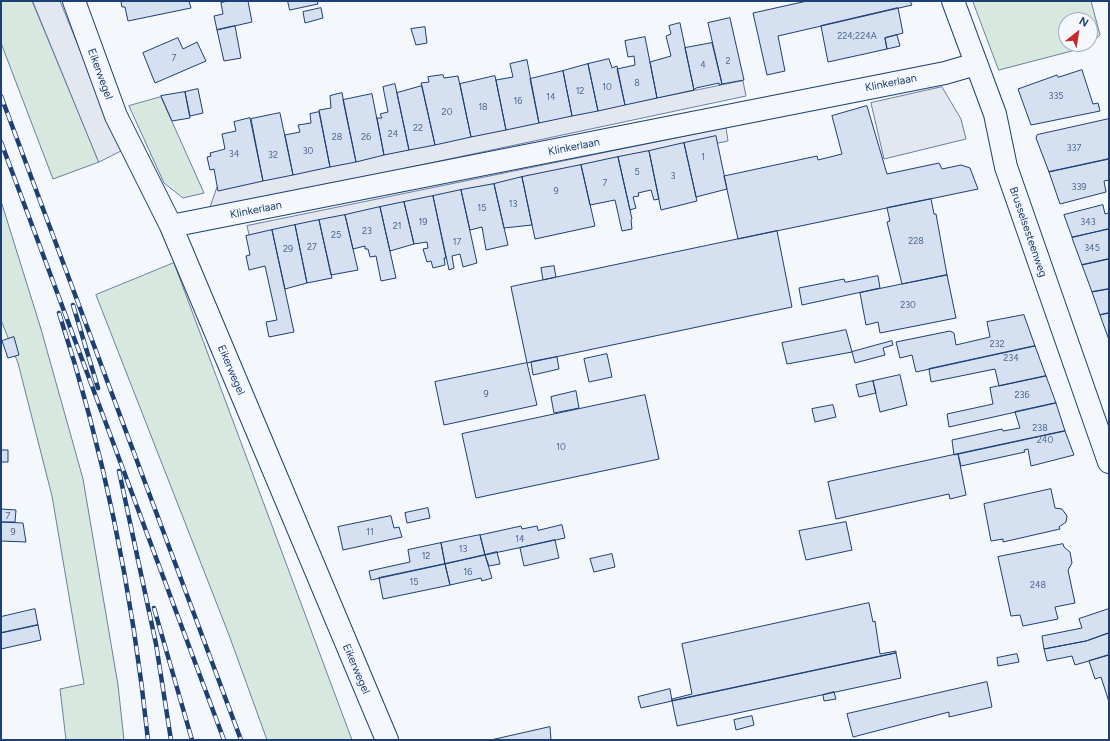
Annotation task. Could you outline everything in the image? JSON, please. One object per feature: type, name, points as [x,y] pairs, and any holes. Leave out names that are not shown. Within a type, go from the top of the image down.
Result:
[{"type":"street","name":"Eikerwegel","points":[[74,1],[116,116],[170,226],[387,740]]},
{"type":"street","name":"Brusselsesteenweg","points":[[953,1],[995,114],[1006,167],[1109,462]]},
{"type":"street","name":"Klinkerlaan","points":[[170,226],[937,74],[976,64]]},
{"type":"shaded area","points":[[1,1],[32,1],[99,162],[53,179],[1,43]]},
{"type":"shaded area","points":[[33,1],[60,1],[121,151],[99,162]]},
{"type":"shaded area","points":[[973,1],[1091,1],[1094,12],[1058,12],[1058,52],[1068,52],[999,70]]},
{"type":"shaded area","points":[[743,81],[746,96],[209,210],[217,187]]},
{"type":"shaded area","points":[[942,87],[961,119],[966,139],[884,159],[871,103]]},
{"type":"shaded area","points":[[161,97],[204,193],[183,198],[164,183],[129,106]]},
{"type":"shaded area","points":[[726,128],[728,141],[250,239],[247,226]]},
{"type":"shaded area","points":[[1,201],[41,329],[83,479],[118,685],[124,740],[66,740],[60,689],[84,684],[52,496],[18,363],[1,320]]},
{"type":"shaded area","points":[[174,263],[352,740],[267,740],[229,635],[96,295]]},
{"type":"building","points":[[189,1],[191,8],[128,21],[125,7],[122,7],[121,2]]},
{"type":"building","points":[[228,1],[248,1],[252,22],[217,30],[214,16],[223,14],[221,3]]},
{"type":"building","points":[[288,1],[317,1],[318,4],[290,10]]},
{"type":"building","points":[[807,1],[910,1],[912,5],[778,36],[785,71],[767,75],[753,13]]},
{"type":"building","points":[[321,8],[323,18],[305,23],[303,12]]},
{"type":"building","points":[[898,8],[903,33],[885,38],[887,49],[828,62],[821,26]]},
{"type":"building","points":[[730,18],[744,80],[722,84],[708,23]]},
{"type":"building","points":[[680,23],[694,90],[657,98],[650,62],[671,56],[666,36],[671,34],[669,26]]},
{"type":"building","points":[[235,26],[241,58],[224,61],[217,30]]},
{"type":"building","points":[[425,27],[427,43],[416,45],[411,29]]},
{"type":"building","points":[[897,35],[900,46],[887,49],[885,38]]},
{"type":"building","points":[[645,37],[657,98],[625,105],[617,69],[635,65],[634,56],[628,57],[625,41]]},
{"type":"building","points":[[178,38],[183,49],[197,42],[206,61],[155,83],[143,53]]},
{"type":"building","points":[[712,43],[722,84],[719,85],[719,83],[696,88],[694,90],[685,48]]},
{"type":"building","points":[[609,59],[612,68],[617,66],[625,105],[598,111],[588,64]]},
{"type":"building","points":[[527,60],[539,123],[506,130],[496,80],[513,77],[510,64]]},
{"type":"building","points":[[588,64],[598,111],[572,116],[563,71]]},
{"type":"building","points":[[1082,70],[1093,104],[1098,103],[1100,111],[1031,125],[1018,89],[1057,75],[1058,77]]},
{"type":"building","points":[[563,71],[572,116],[539,123],[530,79]]},
{"type":"building","points":[[443,75],[444,78],[458,76],[471,137],[435,145],[421,83],[429,82],[428,77]]},
{"type":"building","points":[[495,76],[506,130],[471,137],[460,84]]},
{"type":"building","points":[[395,84],[409,150],[384,155],[377,118],[382,118],[380,114],[388,112],[383,87]]},
{"type":"building","points":[[422,86],[435,145],[409,150],[397,93]]},
{"type":"building","points":[[198,89],[203,113],[190,116],[185,92]]},
{"type":"building","points":[[185,92],[190,118],[172,121],[161,96]]},
{"type":"building","points":[[342,93],[356,162],[330,167],[319,110],[331,108],[330,96]]},
{"type":"building","points":[[372,94],[384,155],[356,162],[343,100]]},
{"type":"building","points":[[867,106],[887,174],[939,163],[942,169],[961,165],[970,168],[978,189],[738,239],[724,176],[817,156],[818,160],[842,154],[832,116]]},
{"type":"building","points":[[319,112],[330,167],[293,175],[285,135],[300,132],[298,125],[311,123],[310,114]]},
{"type":"building","points":[[280,113],[293,175],[263,181],[251,119]]},
{"type":"building","points":[[250,118],[263,181],[218,191],[214,169],[210,170],[207,157],[211,156],[210,153],[225,149],[222,134],[236,131],[234,122]]},
{"type":"building","points":[[1109,119],[1109,159],[1049,172],[1036,138],[1037,135]]},
{"type":"building","points":[[716,136],[727,189],[696,197],[684,143]]},
{"type":"building","points":[[684,143],[697,201],[661,210],[649,151]]},
{"type":"building","points":[[649,151],[659,199],[654,200],[651,190],[638,193],[639,196],[633,197],[636,208],[630,210],[618,157]]},
{"type":"building","points":[[618,157],[632,219],[632,229],[622,231],[615,200],[590,205],[581,165]]},
{"type":"building","points":[[1109,159],[1109,180],[1104,181],[1106,192],[1060,204],[1049,172]]},
{"type":"building","points":[[581,165],[595,226],[535,239],[522,177]]},
{"type":"building","points":[[522,177],[532,225],[504,228],[494,184]]},
{"type":"building","points":[[494,184],[508,245],[486,250],[482,227],[470,230],[461,190]]},
{"type":"building","points":[[461,190],[477,263],[463,267],[460,254],[452,256],[454,268],[449,270],[433,196]]},
{"type":"building","points":[[433,196],[446,258],[444,258],[445,265],[433,268],[431,261],[427,262],[423,249],[428,248],[427,242],[414,244],[404,202]]},
{"type":"building","points":[[931,199],[934,214],[936,214],[947,275],[902,284],[887,222],[890,221],[887,208]]},
{"type":"building","points":[[404,202],[414,244],[390,251],[380,207]]},
{"type":"building","points":[[1103,205],[1105,214],[1109,213],[1109,229],[1072,237],[1064,215]]},
{"type":"building","points":[[380,207],[396,278],[381,281],[376,256],[370,257],[368,249],[365,249],[365,246],[353,249],[345,215]]},
{"type":"building","points":[[345,215],[358,270],[331,275],[319,220]]},
{"type":"building","points":[[319,220],[332,278],[307,283],[295,225]]},
{"type":"building","points":[[295,225],[307,283],[285,289],[272,230]]},
{"type":"building","points":[[1109,229],[1109,259],[1082,265],[1072,238]]},
{"type":"building","points":[[272,230],[294,332],[269,337],[266,322],[277,320],[265,266],[249,270],[246,256],[250,255],[246,236]]},
{"type":"building","points":[[777,231],[792,307],[527,363],[511,287]]},
{"type":"building","points":[[1109,259],[1109,289],[1092,292],[1082,265]]},
{"type":"building","points":[[554,266],[556,277],[543,280],[541,268]]},
{"type":"building","points":[[947,275],[956,318],[880,333],[878,322],[866,325],[860,293]]},
{"type":"building","points":[[878,276],[880,288],[802,305],[799,288],[844,279],[845,282]]},
{"type":"building","points":[[1109,289],[1109,313],[1100,315],[1092,292]]},
{"type":"building","points":[[1109,313],[1109,340],[1100,315]]},
{"type":"building","points":[[1024,315],[1035,346],[916,372],[912,355],[900,358],[896,342],[950,331],[954,333],[956,345],[990,337],[987,322]]},
{"type":"building","points":[[846,330],[852,352],[787,364],[782,343]]},
{"type":"building","points":[[14,337],[19,355],[8,358],[2,341]]},
{"type":"building","points":[[892,341],[893,345],[883,348],[885,355],[855,363],[852,352]]},
{"type":"building","points":[[1035,346],[1046,376],[999,386],[995,369],[931,382],[929,369]]},
{"type":"building","points":[[607,354],[612,377],[589,382],[584,359]]},
{"type":"building","points":[[557,357],[559,369],[533,375],[531,362]]},
{"type":"building","points":[[527,363],[537,405],[444,425],[435,382]]},
{"type":"building","points":[[900,375],[907,405],[880,412],[873,381]]},
{"type":"building","points":[[1046,376],[1056,403],[949,427],[947,414],[993,404],[990,388]]},
{"type":"building","points":[[873,381],[876,393],[859,397],[856,385]]},
{"type":"building","points":[[576,391],[579,408],[554,413],[551,397]]},
{"type":"building","points":[[645,395],[659,459],[476,498],[462,434]]},
{"type":"building","points":[[1056,403],[1065,431],[954,455],[952,440],[1002,429],[1003,431],[1020,428],[1015,412]]},
{"type":"building","points":[[833,405],[836,417],[815,422],[812,409]]},
{"type":"building","points":[[1065,431],[1074,455],[1031,466],[1028,449],[1024,450],[1025,452],[961,466],[958,454]]},
{"type":"building","points":[[1,450],[8,450],[8,462],[1,462]]},
{"type":"building","points":[[958,454],[966,495],[950,499],[949,494],[836,519],[828,482]]},
{"type":"building","points":[[1051,489],[1055,508],[1062,509],[1067,516],[1066,522],[1059,527],[1060,529],[1003,542],[1003,539],[991,541],[984,504]]},
{"type":"building","points":[[428,508],[430,518],[407,523],[405,513]]},
{"type":"building","points":[[1,509],[16,510],[15,522],[1,522]]},
{"type":"building","points":[[391,516],[394,528],[399,527],[402,537],[343,550],[338,527]]},
{"type":"building","points":[[1,522],[23,523],[26,542],[1,541]]},
{"type":"building","points":[[846,522],[852,550],[806,560],[799,531]]},
{"type":"building","points":[[562,525],[565,538],[485,555],[480,535],[521,526],[522,529],[537,526],[538,530]]},
{"type":"building","points":[[480,535],[485,555],[445,564],[441,543]]},
{"type":"building","points":[[555,540],[559,558],[524,566],[520,548]]},
{"type":"building","points":[[441,543],[445,564],[371,580],[369,571],[410,562],[408,550]]},
{"type":"building","points":[[1063,544],[1064,547],[1070,552],[1072,563],[1068,570],[1075,603],[1055,607],[1058,619],[1023,626],[1020,615],[1011,616],[998,557]]},
{"type":"building","points":[[497,552],[500,564],[489,566],[485,555]]},
{"type":"building","points":[[612,554],[615,567],[594,572],[590,559]]},
{"type":"building","points":[[485,555],[492,578],[482,581],[481,578],[450,585],[445,564]]},
{"type":"building","points":[[445,564],[450,585],[383,599],[379,578]]},
{"type":"building","points":[[869,603],[873,622],[875,621],[880,654],[896,651],[896,653],[672,701],[672,699],[692,694],[682,644]]},
{"type":"building","points":[[35,609],[38,625],[1,633],[1,617]]},
{"type":"building","points":[[1109,609],[1109,633],[1086,641],[1044,649],[1042,636],[1082,628],[1079,619]]},
{"type":"building","points":[[38,625],[41,640],[1,649],[1,633]]},
{"type":"building","points":[[1109,633],[1109,655],[1075,665],[1072,656],[1047,661],[1044,649],[1086,641]]},
{"type":"building","points":[[896,653],[901,678],[677,726],[672,701]]},
{"type":"building","points":[[1017,654],[1019,662],[998,666],[997,658]]},
{"type":"building","points":[[1109,655],[1109,702],[1101,677],[1095,679],[1089,661]]},
{"type":"building","points":[[987,682],[992,707],[949,717],[949,712],[853,737],[847,714]]},
{"type":"building","points":[[670,689],[672,701],[641,708],[638,697]]},
{"type":"building","points":[[834,692],[836,699],[824,701],[823,695]]},
{"type":"building","points":[[752,716],[754,725],[736,730],[734,720]]},
{"type":"building","points":[[550,727],[551,740],[491,740]]},
{"type":"railway","points":[[1,96],[241,740]]},
{"type":"railway","points":[[1,142],[224,740]]},
{"type":"railway","points":[[73,305],[98,388]]},
{"type":"railway","points":[[59,313],[90,418],[115,524],[134,632],[148,740]]},
{"type":"railway","points":[[119,471],[156,644],[171,740]]},
{"type":"railway","points":[[154,608],[192,740]]}]
